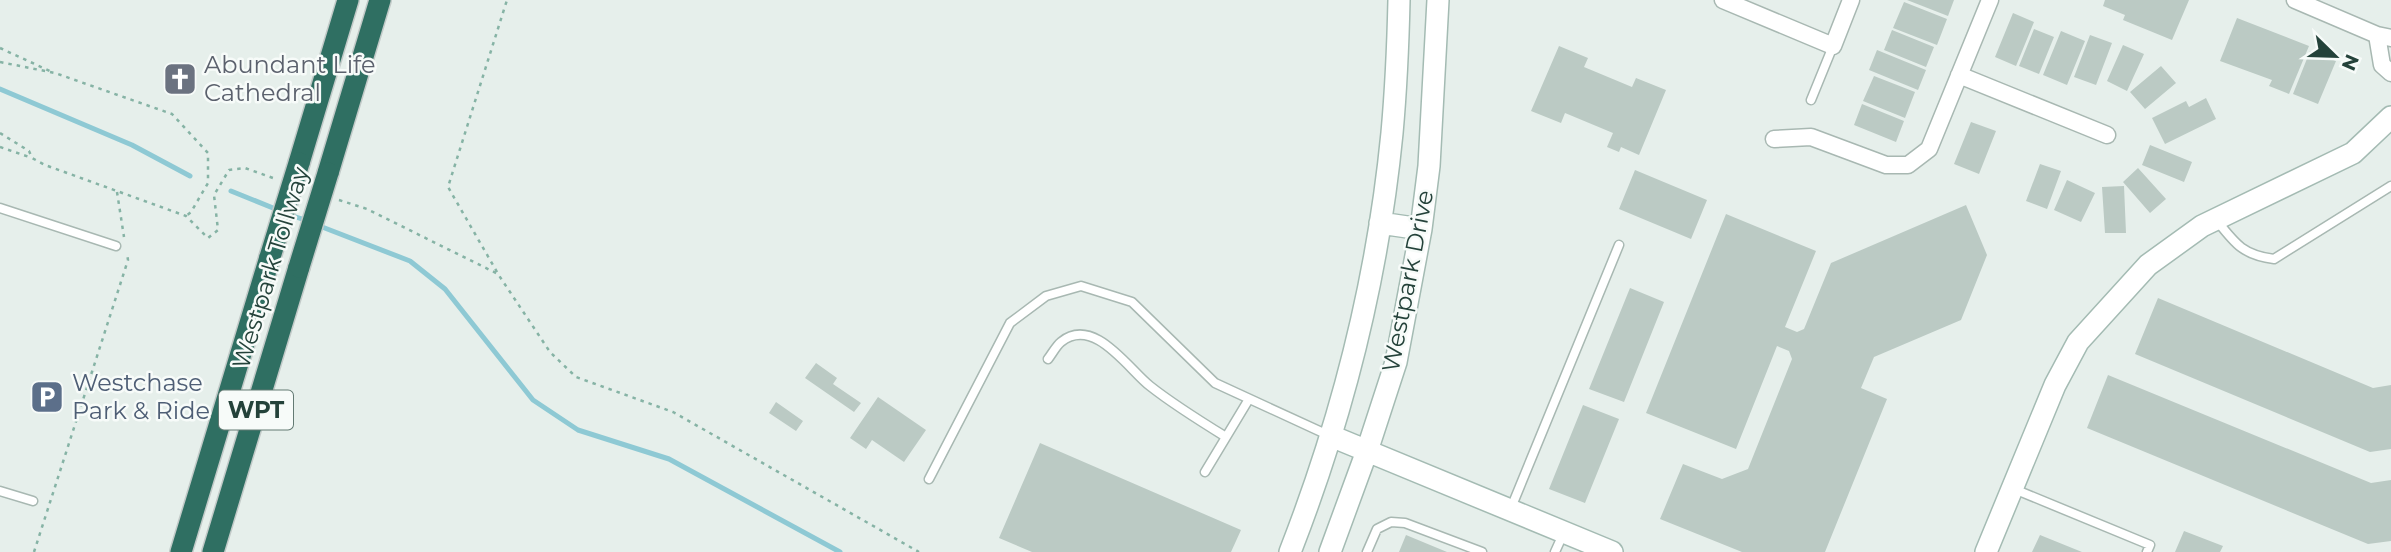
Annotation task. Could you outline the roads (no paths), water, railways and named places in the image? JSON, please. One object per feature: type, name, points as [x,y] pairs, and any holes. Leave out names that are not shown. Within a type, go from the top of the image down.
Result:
[{"type":"highway","name":"Westpark Tollway","points":[[181,552],[348,0]]},
{"type":"highway","name":"Westpark Tollway","points":[[213,552],[380,0]]},
{"type":"highway","points":[[172,552],[204,475]]},
{"type":"main road","name":"Westpark Drive","points":[[1290,552],[1331,436],[1354,348],[1380,223],[1392,132],[1399,0]]},
{"type":"main road","name":"Westpark Drive","points":[[1330,552],[1396,362],[1421,229],[1429,166],[1438,0]]},
{"type":"main road","points":[[1398,29],[1437,31]]},
{"type":"main road","points":[[1986,552],[2055,385],[2078,342],[2148,265],[2202,226],[2353,153],[2391,117]]},
{"type":"main road","points":[[1380,223],[1421,229]]},
{"type":"main road","points":[[1331,436],[1612,552]]},
{"type":"street","points":[[1723,0],[1833,46],[1851,0]]},
{"type":"street","points":[[1774,139],[1811,136],[1885,165],[1908,165],[1929,149],[1990,0]]},
{"type":"street","points":[[2295,0],[2384,37],[2382,65],[2391,73]]},
{"type":"street","points":[[1959,75],[2107,135]]},
{"type":"lane","points":[[1811,100],[1833,46]]},
{"type":"lane","points":[[2216,219],[2237,247],[2274,259],[2391,186]]},
{"type":"lane","points":[[0,208],[116,246]]},
{"type":"lane","points":[[1510,510],[1619,245]]},
{"type":"lane","points":[[929,479],[1010,323],[1046,296],[1081,286],[1132,302],[1215,383],[1331,436]]},
{"type":"lane","points":[[1048,359],[1062,341],[1078,336],[1091,337],[1107,344],[1158,392],[1226,437]]},
{"type":"lane","points":[[1205,471],[1249,399]]},
{"type":"lane","points":[[2012,489],[2150,545],[2147,552]]},
{"type":"lane","points":[[0,491],[33,501]]},
{"type":"lane","points":[[1367,552],[1377,529],[1391,522],[1405,523],[1482,552]]},
{"type":"lane","points":[[1555,552],[1564,532]]},
{"type":"waterway","points":[[0,89],[132,145],[190,176]]},
{"type":"waterway","points":[[231,191],[278,210]]},
{"type":"waterway","points":[[287,214],[308,221]]},
{"type":"waterway","points":[[317,225],[410,261],[445,289],[533,400],[578,430],[669,459],[840,552]]},
{"type":"place","name":"Abundant Life Cathedral","points":[[180,79]]},
{"type":"place","name":"Westchase Park & Ride","points":[[47,397]]}]
